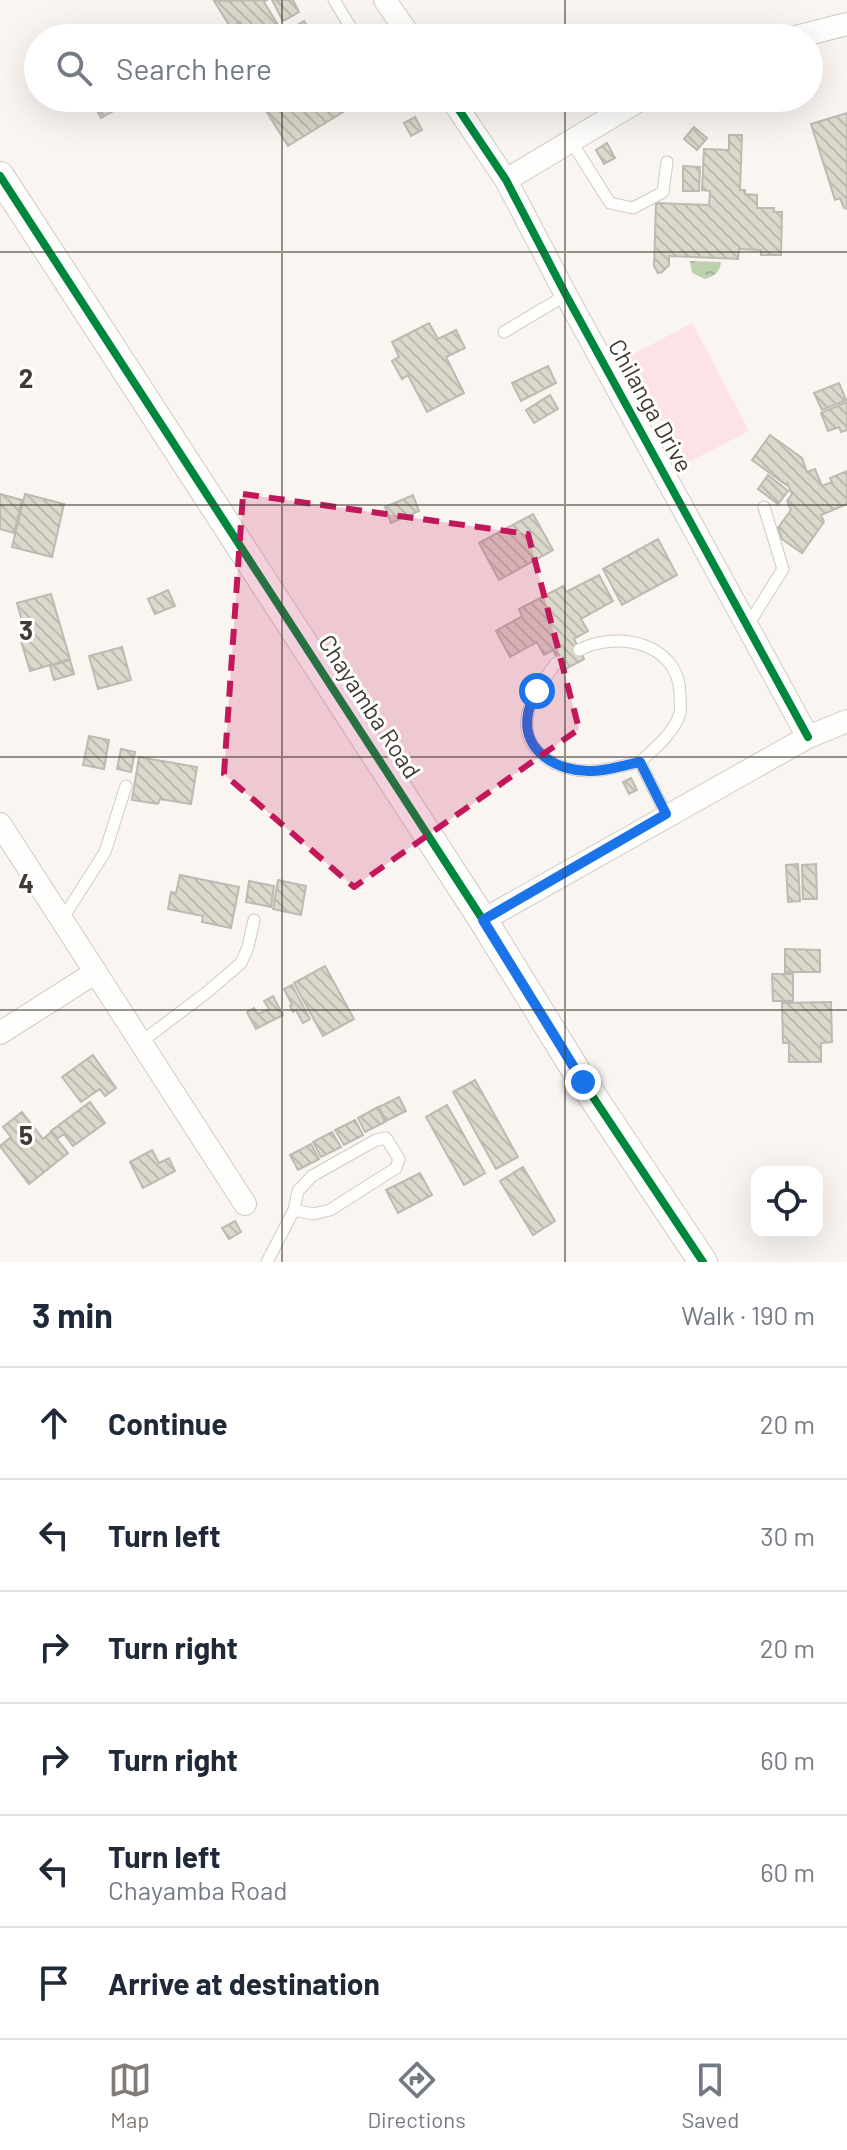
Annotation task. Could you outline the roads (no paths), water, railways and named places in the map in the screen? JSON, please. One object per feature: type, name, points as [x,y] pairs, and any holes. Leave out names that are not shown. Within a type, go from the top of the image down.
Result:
[{"type":"street","points":[[385,0],[401,24]]},
{"type":"street","points":[[823,30],[847,24]]},
{"type":"street","name":"Chilanga Drive","points":[[460,112],[506,180],[808,737]]},
{"type":"street","points":[[506,180],[620,112]]},
{"type":"street","name":"Chayamba Road","points":[[0,176],[483,920],[583,1082],[703,1262]]},
{"type":"street","points":[[483,920],[666,814],[808,737],[847,721]]},
{"type":"street","points":[[2,833],[63,918],[245,1204]]},
{"type":"street","points":[[0,1033],[96,972]]},
{"type":"lane","points":[[334,0],[349,24]]},
{"type":"lane","points":[[571,141],[610,203],[633,208],[663,192],[667,162]]},
{"type":"lane","points":[[504,332],[566,295]]},
{"type":"lane","points":[[748,625],[783,569],[764,507]]},
{"type":"lane","points":[[559,662],[537,691],[527,715],[529,737],[542,758],[564,769],[592,771],[640,762],[664,740],[680,712],[680,681],[660,652],[640,643],[616,640],[592,644],[579,650]]},
{"type":"lane","points":[[640,762],[666,814]]},
{"type":"lane","points":[[63,918],[105,852],[126,786]]},
{"type":"lane","points":[[141,1042],[241,963],[254,920]]},
{"type":"lane","points":[[267,1262],[294,1210],[298,1191],[312,1176],[376,1140],[386,1138],[393,1145],[399,1159],[396,1168],[330,1210],[313,1214],[294,1210]]},
{"type":"water","points":[[690,261],[721,262],[716,273],[705,279],[692,273]]}]
